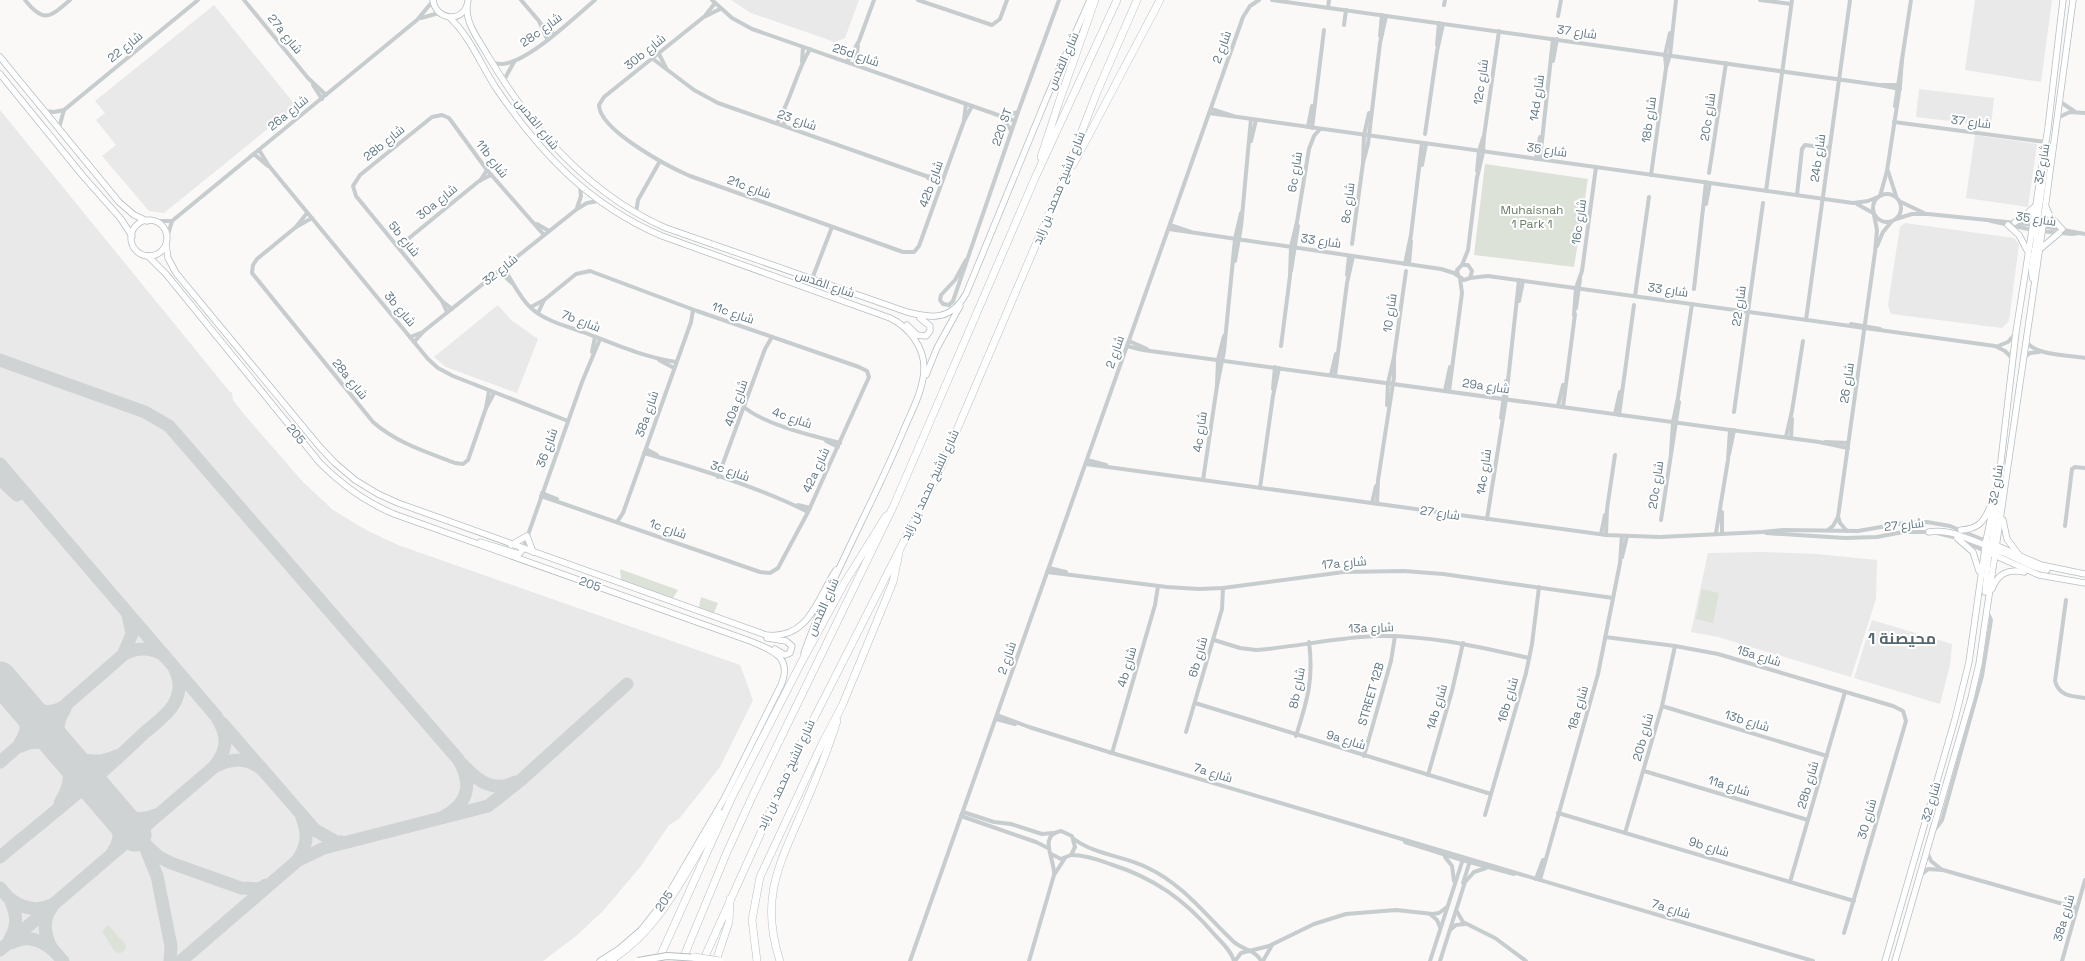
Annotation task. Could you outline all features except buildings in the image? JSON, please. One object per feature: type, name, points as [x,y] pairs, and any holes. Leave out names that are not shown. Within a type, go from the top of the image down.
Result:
[{"type":"highway","points":[[1036,178],[1059,102],[1095,0]]},
{"type":"highway","name":"شارع الشيخ محمد بن زايد","points":[[682,961],[724,859],[753,795],[894,505],[1036,178],[1117,0]]},
{"type":"highway","name":"شارع الشيخ محمد بن زايد","points":[[703,961],[730,898],[799,748],[938,474],[1060,188],[1097,92],[1137,0]]},
{"type":"highway","points":[[1060,188],[1110,98],[1160,0]]},
{"type":"highway","points":[[658,961],[731,799],[801,664],[862,553],[894,505]]},
{"type":"highway","points":[[780,961],[772,928],[771,904],[774,880],[780,862],[816,779],[842,706],[893,582],[900,547]]},
{"type":"highway","points":[[757,961],[752,920],[760,877],[822,744],[842,706]]},
{"type":"highway","points":[[610,961],[643,935],[667,906],[731,799]]},
{"type":"highway","points":[[716,961],[729,922],[730,898]]},
{"type":"highway","points":[[652,961],[670,932]]},
{"type":"highway","points":[[694,957],[720,961]]},
{"type":"main road","points":[[638,961],[666,956],[694,957],[707,961]]},
{"type":"street","points":[[25,0],[37,14],[46,16],[54,13],[70,0]]},
{"type":"street","name":"شارع 22","points":[[64,110],[198,0]]},
{"type":"street","name":"27a شارع","points":[[244,0],[322,98]]},
{"type":"street","points":[[433,0],[439,13],[450,17],[460,15],[467,7]]},
{"type":"street","name":"26a شارع","points":[[172,221],[417,20],[433,0]]},
{"type":"street","name":"شارع القدس","points":[[468,0],[467,7],[470,25],[492,63],[538,128],[567,160],[598,188],[636,213],[666,228],[907,312],[927,317],[940,316],[951,312],[962,302],[1047,97],[1090,0]]},
{"type":"street","points":[[521,0],[538,21],[548,39]]},
{"type":"street","name":"28c شارع","points":[[504,80],[510,67],[516,60],[548,39],[595,0]]},
{"type":"street","points":[[847,62],[859,41],[874,0]]},
{"type":"street","points":[[918,0],[992,25],[1000,20],[1007,0]]},
{"type":"street","name":"220 ST","points":[[966,260],[955,280],[941,295],[940,300],[943,304],[949,305],[953,301],[1011,130],[1058,0]]},
{"type":"street","name":"شارع 2","points":[[910,961],[1245,13],[1257,0]]},
{"type":"street","name":"شارع 37","points":[[1272,0],[1898,87]]},
{"type":"street","points":[[1328,8],[1329,0]]},
{"type":"street","points":[[1444,5],[1445,0]]},
{"type":"street","points":[[1558,16],[1561,0]]},
{"type":"street","name":"18b شارع","points":[[1651,175],[1676,0]]},
{"type":"street","points":[[1760,0],[1791,2],[1766,191]]},
{"type":"street","name":"24b شارع","points":[[1806,320],[1850,0]]},
{"type":"street","points":[[1888,164],[1891,185],[1901,208],[1895,220],[1880,221],[1874,214],[1873,205],[1879,197],[1888,164],[1911,0]]},
{"type":"street","name":"شارع 32","points":[[1885,961],[1965,683],[1971,651],[1980,579],[2003,509],[2025,340],[2039,250],[2034,206],[2046,142],[2064,0]]},
{"type":"street","name":"شارع 32","points":[[1895,961],[1975,686],[1988,596],[1994,497],[1999,478],[2016,332],[2028,250],[2046,203],[2073,0]]},
{"type":"street","name":"25d شارع","points":[[713,2],[720,9],[746,26],[1015,121]]},
{"type":"street","name":"30b شارع","points":[[706,16],[713,2]]},
{"type":"street","name":"30b شارع","points":[[599,105],[604,97],[706,16],[720,9]]},
{"type":"street","points":[[1344,25],[1346,10]]},
{"type":"street","name":"26a شارع","points":[[417,20],[439,13]]},
{"type":"street","name":"8c شارع","points":[[1352,244],[1384,15]]},
{"type":"street","name":"شارع القدس","points":[[450,17],[460,28],[496,88],[526,129],[559,168],[580,187],[616,214],[662,236],[868,309],[897,321],[911,335],[921,353],[924,364],[921,386],[890,463],[824,601],[801,664]]},
{"type":"street","points":[[538,21],[554,34]]},
{"type":"street","points":[[1425,134],[1441,24]]},
{"type":"street","points":[[1310,128],[1324,30]]},
{"type":"street","name":"12c شارع","points":[[1469,278],[1471,268],[1468,250],[1499,31]]},
{"type":"street","name":"14d شارع","points":[[1538,159],[1555,39]]},
{"type":"street","points":[[855,64],[859,41]]},
{"type":"street","points":[[802,62],[803,47]]},
{"type":"street","points":[[777,123],[785,111],[802,62],[810,49]]},
{"type":"street","name":"شارع 23","points":[[659,54],[668,70]]},
{"type":"street","points":[[0,57],[123,207],[134,215],[147,221],[172,221],[166,245],[159,253],[148,256],[140,254],[134,248],[132,236],[122,219],[84,176],[0,74]]},
{"type":"street","name":"شارع 23","points":[[653,59],[694,90],[718,103],[926,176],[942,179]]},
{"type":"street","name":"28c شارع","points":[[492,63],[502,64],[516,60]]},
{"type":"street","name":"20c شارع","points":[[1709,173],[1726,63]]},
{"type":"street","name":"27a شارع","points":[[310,81],[326,95]]},
{"type":"street","points":[[2059,101],[2074,112]]},
{"type":"street","name":"42b شارع","points":[[964,121],[966,104]]},
{"type":"street","name":"21c شارع","points":[[599,105],[602,116],[634,146],[690,176],[903,252],[914,252]]},
{"type":"street","name":"42b شارع","points":[[914,252],[919,246],[942,179],[964,121],[972,106]]},
{"type":"street","points":[[44,111],[54,112],[64,110],[58,128]]},
{"type":"street","points":[[784,126],[785,111]]},
{"type":"street","name":"شارع 35","points":[[1210,111],[1239,118],[1853,203],[1868,202],[1879,197]]},
{"type":"street","points":[[1011,130],[1001,116],[1018,112]]},
{"type":"street","points":[[2056,119],[2066,113],[2085,113]]},
{"type":"street","name":"11b شارع","points":[[432,117],[439,114],[449,118],[491,175],[544,235]]},
{"type":"street","name":"28b شارع","points":[[353,189],[355,180],[360,175],[432,117]]},
{"type":"street","name":"4c شارع","points":[[1203,480],[1254,120]]},
{"type":"street","name":"شارع 37","points":[[1894,122],[2046,142]]},
{"type":"street","name":"6c شارع","points":[[1281,346],[1293,248],[1309,149],[1314,136],[1320,129]]},
{"type":"street","points":[[1407,264],[1424,143]]},
{"type":"street","points":[[1797,195],[1802,149],[1805,145],[1830,148]]},
{"type":"street","name":"3b شارع","points":[[259,150],[268,166]]},
{"type":"street","name":"3b شارع","points":[[254,154],[268,166],[410,338],[428,359],[442,371],[489,391],[568,420]]},
{"type":"street","points":[[636,213],[637,203],[660,161]]},
{"type":"street","points":[[2034,282],[2032,273],[2044,171],[2042,162]]},
{"type":"street","name":"16c شارع","points":[[1560,406],[1596,167]]},
{"type":"street","name":"30a شارع","points":[[480,181],[487,170]]},
{"type":"street","name":"30a شارع","points":[[400,250],[408,239],[480,181],[491,175]]},
{"type":"street","name":"شارع 23","points":[[926,176],[940,185]]},
{"type":"street","points":[[1694,289],[1708,183]]},
{"type":"street","points":[[577,209],[581,196],[580,187]]},
{"type":"street","name":"5b شارع","points":[[353,189],[356,196],[442,301],[448,312]]},
{"type":"street","points":[[1879,197],[1888,194],[1897,199]]},
{"type":"street","points":[[1635,296],[1649,197]]},
{"type":"street","name":"شارع 35","points":[[1897,199],[1912,208],[1928,214]]},
{"type":"street","name":"شارع 32","points":[[414,342],[448,312],[577,209],[587,203],[598,201]]},
{"type":"street","name":"شارع 22","points":[[1734,412],[1763,203]]},
{"type":"street","name":"شارع 35","points":[[1853,203],[1874,214]]},
{"type":"street","points":[[2039,250],[2061,231],[2050,216],[2046,203]]},
{"type":"street","points":[[2015,222],[2025,216],[2034,206]]},
{"type":"street","name":"28a شارع","points":[[308,213],[296,227],[255,261],[252,273],[374,422],[388,434],[404,443],[460,464],[468,460],[486,408],[494,392]]},
{"type":"street","points":[[616,214],[663,233],[666,231],[666,228]]},
{"type":"street","name":"شارع 26","points":[[1828,530],[1834,526],[1838,516],[1875,252],[1877,230],[1874,214]]},
{"type":"street","name":"شارع 35","points":[[1895,220],[1912,214],[1928,214],[1990,221],[2015,222],[2037,228]]},
{"type":"street","name":"28a شارع","points":[[296,227],[312,218]]},
{"type":"street","name":"شارع 26","points":[[1875,252],[1883,232],[1895,220]]},
{"type":"street","points":[[132,236],[137,226],[147,221]]},
{"type":"street","name":"شارع 35","points":[[1990,221],[2008,226],[2085,234]]},
{"type":"street","points":[[154,222],[164,229],[167,238]]},
{"type":"street","name":"11b شارع","points":[[535,223],[549,231]]},
{"type":"street","points":[[2008,226],[2019,235],[2028,250]]},
{"type":"street","points":[[812,279],[832,227]]},
{"type":"street","name":"شارع 33","points":[[1170,227],[1198,234],[1293,248],[1441,269],[1460,267],[1471,268],[1486,275],[1995,346],[2005,351],[2013,359]]},
{"type":"street","name":"30a شارع","points":[[396,244],[408,239]]},
{"type":"street","name":"205","points":[[166,245],[168,258],[176,272],[319,446],[345,472],[367,487],[393,501],[753,632],[771,635],[790,633],[800,627],[811,614],[834,573],[844,561]]},
{"type":"street","name":"12c شارع","points":[[1459,277],[1460,267],[1468,250]]},
{"type":"street","name":"205","points":[[148,256],[166,274],[320,463],[337,480],[364,499],[384,510],[750,641],[774,652],[780,658],[785,671],[781,686],[724,799],[665,900],[641,930],[619,949],[600,961]]},
{"type":"street","points":[[1333,376],[1351,256]]},
{"type":"street","name":"7b شارع","points":[[503,268],[518,293],[538,313],[600,339],[656,358],[676,362]]},
{"type":"street","name":"شارع 33","points":[[1441,269],[1459,277],[1469,278],[1486,275]]},
{"type":"street","name":"7b شارع","points":[[499,271],[512,284]]},
{"type":"street","name":"11c شارع","points":[[544,300],[576,274],[584,271],[592,272],[867,371]]},
{"type":"street","name":"شارع 10","points":[[1375,504],[1406,271]]},
{"type":"street","points":[[1459,277],[1462,293]]},
{"type":"street","points":[[1447,391],[1462,293],[1469,278]]},
{"type":"street","name":"14c شارع","points":[[1488,520],[1521,280]]},
{"type":"street","points":[[531,307],[544,300]]},
{"type":"street","points":[[538,313],[544,300]]},
{"type":"street","name":"5b شارع","points":[[442,301],[452,309]]},
{"type":"street","points":[[921,386],[937,348],[962,302]]},
{"type":"street","name":"20c شارع","points":[[1661,520],[1692,304]]},
{"type":"street","points":[[1617,414],[1634,305]]},
{"type":"street","points":[[868,309],[897,318],[920,336],[928,334],[930,328],[929,323],[907,312]]},
{"type":"street","name":"38a شارع","points":[[620,523],[695,310]]},
{"type":"street","name":"شارع 32","points":[[410,338],[424,332]]},
{"type":"street","points":[[1995,346],[2008,342],[2016,332]]},
{"type":"street","name":"40a شارع","points":[[765,350],[767,335]]},
{"type":"street","name":"شارع 36","points":[[592,354],[595,337]]},
{"type":"street","name":"40a شارع","points":[[720,478],[765,350],[772,337]]},
{"type":"street","name":"شارع 36","points":[[523,549],[541,494],[592,354],[600,339]]},
{"type":"street","points":[[2025,340],[2031,347],[2039,352]]},
{"type":"street","name":"29a شارع","points":[[1129,341],[1151,350]]},
{"type":"street","points":[[1788,438],[1803,341]]},
{"type":"street","name":"29a شارع","points":[[1127,346],[1333,376],[1848,446]]},
{"type":"street","points":[[2023,358],[2030,354],[2039,352],[2085,358]]},
{"type":"street","name":"7b شارع","points":[[656,358],[674,368]]},
{"type":"street","points":[[1260,488],[1277,368]]},
{"type":"street","name":"42a شارع","points":[[770,572],[778,568],[809,510],[868,384],[869,377],[867,371]]},
{"type":"street","name":"28a شارع","points":[[486,408],[489,391]]},
{"type":"street","name":"4c شارع","points":[[745,408],[757,416]]},
{"type":"street","name":"4c شارع","points":[[742,414],[757,416],[839,445]]},
{"type":"street","points":[[1716,534],[1722,506],[1732,430]]},
{"type":"street","name":"3c شارع","points":[[645,451],[809,510]]},
{"type":"street","points":[[1601,534],[1607,509],[1615,454]]},
{"type":"street","name":"شارع 27","points":[[1087,462],[1120,469],[1606,535],[1716,534],[1783,530],[1848,531],[1867,530],[1916,522],[1938,523],[1961,530],[2039,575],[2085,583]]},
{"type":"street","points":[[2065,526],[2072,469],[2075,467],[2085,468]]},
{"type":"street","points":[[1986,609],[1985,596],[1990,548],[1998,507],[1999,478]]},
{"type":"street","name":"1c شارع","points":[[541,494],[760,572],[770,572]]},
{"type":"street","points":[[1961,530],[1973,528],[1981,523],[1994,497]]},
{"type":"street","points":[[1722,506],[1722,533]]},
{"type":"street","points":[[1606,535],[1607,509]]},
{"type":"street","points":[[2003,509],[2004,531],[2010,544],[2020,556]]},
{"type":"street","points":[[1838,516],[1840,523],[1848,531]]},
{"type":"street","points":[[1929,532],[1941,531],[1953,533],[2035,568],[2056,570]]},
{"type":"street","name":"شارع 27","points":[[1762,532],[1845,538],[1877,537],[1903,532],[1929,532],[2020,556],[2056,570],[2085,574]]},
{"type":"street","points":[[511,545],[527,536],[533,552]]},
{"type":"street","name":"18a شارع","points":[[1620,563],[1622,536]]},
{"type":"street","name":"18a شارع","points":[[1538,879],[1595,684],[1627,536]]},
{"type":"street","points":[[1956,538],[1970,548],[1975,555],[1980,579]]},
{"type":"street","points":[[472,542],[487,543],[519,554],[523,549]]},
{"type":"street","name":"17a شارع","points":[[1049,568],[1076,575]]},
{"type":"street","name":"17a شارع","points":[[1048,572],[1187,589],[1223,588],[1344,572],[1384,570],[1430,573],[1613,598]]},
{"type":"street","points":[[1988,596],[1997,578],[2005,572],[2016,571],[2039,575]]},
{"type":"street","name":"4b شارع","points":[[1112,753],[1155,605],[1158,586]]},
{"type":"street","name":"16b شارع","points":[[1485,815],[1530,658],[1539,587]]},
{"type":"street","name":"6b شارع","points":[[1186,732],[1222,609],[1223,588]]},
{"type":"street","points":[[2066,600],[2055,681],[2062,693],[2085,698]]},
{"type":"street","points":[[750,641],[769,646],[785,655],[791,651],[792,646],[788,642],[768,638],[753,632]]},
{"type":"street","name":"13a شارع","points":[[1214,640],[1240,648],[1256,650],[1310,642],[1362,637],[1395,636],[1463,643],[1530,658]]},
{"type":"street","name":"STREET 12B","points":[[1364,756],[1393,655],[1395,636]]},
{"type":"street","name":"15a شارع","points":[[1605,637],[1675,646],[1732,658],[1897,707],[1903,711]]},
{"type":"street","name":"8b شارع","points":[[1296,736],[1311,682],[1312,663],[1310,642]]},
{"type":"street","name":"14b شارع","points":[[1428,776],[1452,691],[1463,643]]},
{"type":"street","name":"20b شارع","points":[[1625,833],[1662,706],[1675,646]]},
{"type":"street","name":"28b شارع","points":[[1790,882],[1845,692]]},
{"type":"street","name":"9a شارع","points":[[1195,703],[1296,736],[1491,794]]},
{"type":"street","name":"13b شارع","points":[[1662,706],[1827,756]]},
{"type":"street","name":"شارع 30","points":[[1844,933],[1906,721],[1903,711]]},
{"type":"street","name":"7a شارع","points":[[996,717],[1463,859]]},
{"type":"street","name":"11a شارع","points":[[1644,771],[1808,820]]},
{"type":"street","name":"9b شارع","points":[[1558,813],[1854,901]]},
{"type":"street","points":[[962,814],[1042,834],[1065,831],[1074,839],[1088,847],[1130,860],[1158,873],[1198,903],[1236,943],[1256,954],[1262,961],[1274,944]]},
{"type":"street","points":[[978,819],[1048,848]]},
{"type":"street","points":[[1053,833],[1048,840],[1048,848],[1054,875]]},
{"type":"street","name":"7a شارع","points":[[1391,836],[1442,854],[1470,860],[1538,879],[1813,961]]},
{"type":"street","points":[[1072,855],[1075,847],[1074,839]]},
{"type":"street","points":[[1927,852],[1931,861],[1943,870]]},
{"type":"street","points":[[1050,854],[1057,858],[1065,858],[1072,855],[1087,856],[1131,871],[1162,886],[1182,902],[1206,925],[1228,950],[1234,961],[1241,953],[1274,944],[1314,924],[1346,914],[1385,910],[1430,914],[1439,913],[1447,907]]},
{"type":"street","points":[[1442,854],[1448,859],[1454,870],[1452,889]]},
{"type":"street","points":[[1030,961],[1054,875],[1065,858]]},
{"type":"street","points":[[1430,961],[1452,889],[1463,859]]},
{"type":"street","points":[[1440,961],[1470,860]]},
{"type":"street","name":"7a شارع","points":[[1470,860],[1489,868],[1524,875]]},
{"type":"street","points":[[1461,893],[1470,875],[1481,869],[1489,868]]},
{"type":"street","points":[[1920,875],[1932,869],[1943,870],[2077,908]]},
{"type":"street","name":"38a شارع","points":[[2062,961],[2085,880]]},
{"type":"street","points":[[1456,910],[1459,918],[1465,924],[1495,938],[1526,961]]},
{"type":"street","points":[[1430,914],[1437,920],[1440,929]]},
{"type":"street","points":[[1449,932],[1456,925],[1465,924]]},
{"type":"shaded area","points":[[731,0],[859,0],[845,38],[835,42],[751,13]]},
{"type":"shaded area","points":[[1975,0],[2052,0],[2041,82],[1965,70]]},
{"type":"shaded area","points":[[214,5],[296,106],[164,213],[149,211],[102,156],[116,145],[96,120],[105,113],[95,101]]},
{"type":"shaded area","points":[[1919,89],[1994,98],[1991,126],[1916,117]]},
{"type":"shaded area","points":[[0,110],[230,392],[232,392],[233,400],[243,413],[303,482],[333,510],[368,531],[398,545],[740,665],[753,700],[720,767],[679,819],[669,825],[641,866],[603,911],[576,936],[543,961],[0,961]]},
{"type":"shaded area","points":[[1975,135],[2037,144],[2028,207],[1966,198]]},
{"type":"shaded area","points":[[1905,223],[2014,238],[2019,244],[2009,321],[2002,328],[1891,314],[1888,305],[1894,265],[1900,227]]},
{"type":"shaded area","points":[[498,305],[511,320],[538,339],[517,393],[446,367],[434,357]]},
{"type":"shaded area","points":[[1762,552],[1817,554],[1877,560],[1876,599],[1851,677],[1718,637],[1691,632],[1708,553]]},
{"type":"shaded area","points":[[1872,620],[1952,644],[1950,665],[1940,704],[1854,678]]},
{"type":"green space","name":"Muhaisnah 1 Park 1","points":[[1485,164],[1588,179],[1574,267],[1474,255]]},
{"type":"green space","points":[[620,569],[678,590],[673,598],[621,580]]},
{"type":"green space","points":[[1702,589],[1719,593],[1713,623],[1696,619]]},
{"type":"green space","points":[[701,597],[718,603],[714,613],[699,607]]},
{"type":"green space","points":[[108,925],[126,945],[125,950],[121,953],[115,952],[102,931]]},
{"type":"taxiway","points":[[0,360],[145,412],[169,426],[458,759],[466,776],[466,792],[458,806],[452,812],[443,817]]},
{"type":"taxiway","points":[[0,464],[216,716],[223,729],[225,742],[222,754],[214,767]]},
{"type":"taxiway","points":[[0,479],[17,495]]},
{"type":"taxiway","points":[[0,762],[123,655],[132,634],[128,615]]},
{"type":"taxiway","points":[[123,655],[128,652],[144,649],[155,651],[165,656]]},
{"type":"taxiway","points":[[0,857],[91,782],[168,712],[174,704],[179,691],[179,683],[175,670]]},
{"type":"taxiway","points":[[181,961],[297,861],[324,848],[488,806],[521,780],[627,684]]},
{"type":"taxiway","points":[[20,743],[26,731],[26,719],[16,696],[26,704],[38,710],[50,711],[63,707]]},
{"type":"taxiway","points":[[21,746],[37,742],[53,745],[63,750],[59,739],[58,725],[65,709]]},
{"type":"taxiway","points":[[222,723],[315,830],[336,842],[342,842]]},
{"type":"taxiway","points":[[63,750],[82,760],[89,761],[102,761],[116,756]]},
{"type":"taxiway","points":[[60,803],[69,783],[68,765],[63,750]]},
{"type":"taxiway","points":[[0,950],[214,767],[238,760],[250,762],[262,769]]},
{"type":"taxiway","points":[[463,765],[474,776],[486,784],[500,786],[515,782]]},
{"type":"taxiway","points":[[113,852],[118,840],[119,829],[111,806],[132,818],[143,819],[156,815]]},
{"type":"taxiway","points":[[297,861],[306,840],[306,830],[302,818]]},
{"type":"taxiway","points":[[135,835],[159,857],[171,863],[241,888],[260,889],[266,885]]},
{"type":"taxiway","points":[[146,849],[157,876],[171,946],[170,961]]},
{"type":"taxiway","points":[[0,888],[15,905]]},
{"type":"taxiway","points":[[10,939],[16,924],[14,909],[10,899],[20,905],[35,909],[52,905]]},
{"type":"taxiway","points":[[11,943],[22,939],[33,939],[52,949],[45,928],[46,917],[52,907]]},
{"type":"taxiway","points":[[47,943],[63,961]]},
{"type":"runway","points":[[0,678],[135,835]]},
{"type":"district","name":"محيصنة 1","points":[[1902,638]]}]
